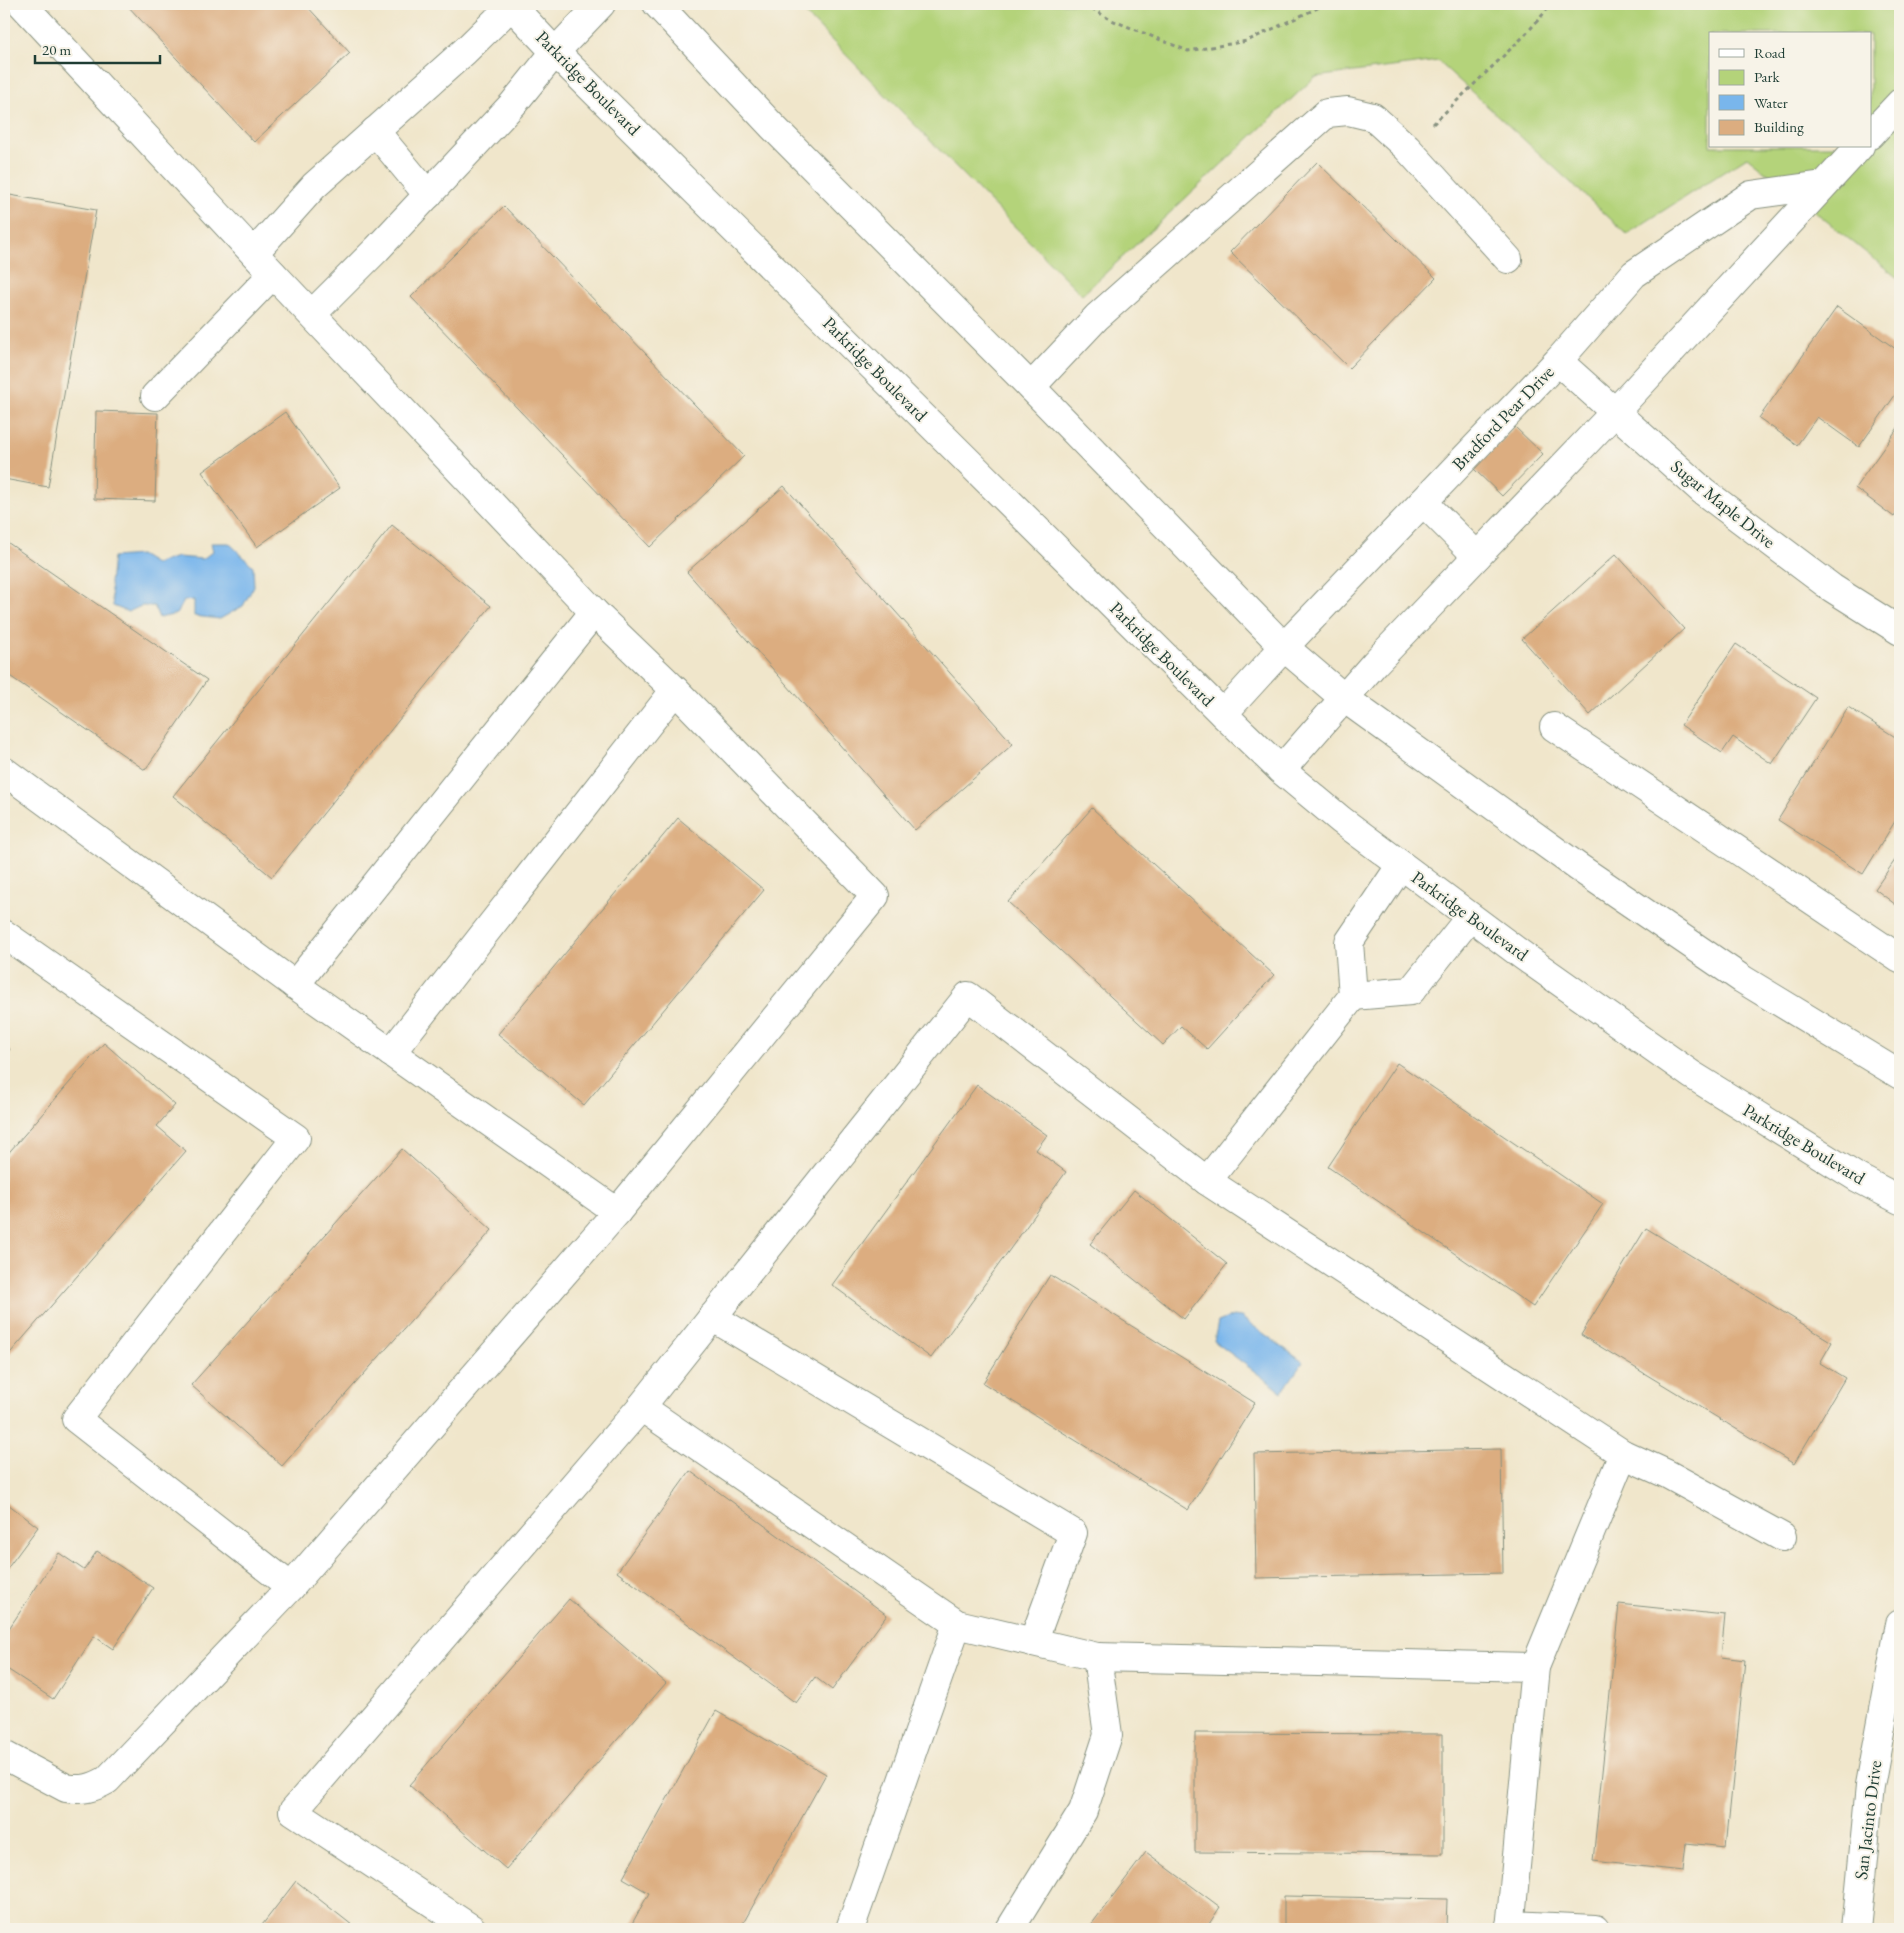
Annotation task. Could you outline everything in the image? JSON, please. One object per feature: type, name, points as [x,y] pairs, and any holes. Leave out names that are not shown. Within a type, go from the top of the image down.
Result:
[{"type":"street","points":[[4,1755],[66,1788],[77,1790],[93,1788],[107,1780],[291,1587],[617,1212],[875,896],[675,690],[594,612],[273,274],[22,4]]},
{"type":"street","points":[[254,253],[314,186],[465,51],[512,4]]},
{"type":"street","name":"Parkridge Boulevard","points":[[512,4],[556,52],[1281,770],[1341,820],[1470,917],[1692,1075],[1858,1178],[1900,1200]]},
{"type":"street","points":[[312,314],[514,104],[556,52],[601,4]]},
{"type":"street","points":[[657,4],[780,134],[1031,387],[1284,647],[1344,698],[1578,867],[1742,979],[1900,1075]]},
{"type":"street","points":[[1872,133],[1900,103]]},
{"type":"street","points":[[1031,387],[1097,318],[1327,113],[1348,111],[1373,117],[1407,148],[1508,259]]},
{"type":"street","points":[[375,132],[428,195]]},
{"type":"street","points":[[1281,770],[1375,663],[1615,412],[1858,148]]},
{"type":"street","name":"Bradford Pear Drive","points":[[1223,714],[1284,647],[1558,361],[1634,274],[1751,195],[1823,185]]},
{"type":"street","points":[[155,396],[273,274]]},
{"type":"street","name":"Sugar Maple Drive","points":[[1558,361],[1703,491],[1832,588],[1900,630]]},
{"type":"street","points":[[1423,502],[1477,556]]},
{"type":"street","points":[[295,985],[594,612]]},
{"type":"street","points":[[391,1053],[675,690]]},
{"type":"street","points":[[1554,727],[1900,959]]},
{"type":"street","points":[[4,771],[295,985],[617,1212]]},
{"type":"street","points":[[1207,1181],[1353,996],[1349,942],[1401,865]]},
{"type":"street","points":[[1353,996],[1412,991],[1470,917]]},
{"type":"street","points":[[4,934],[296,1138],[76,1419],[291,1587]]},
{"type":"street","points":[[472,1929],[293,1811],[642,1407],[968,996],[1207,1181],[1623,1454],[1667,1474],[1782,1537]]},
{"type":"street","points":[[712,1317],[1073,1533],[1033,1642]]},
{"type":"street","points":[[642,1407],[957,1624],[1097,1657],[1535,1667]]},
{"type":"street","points":[[1595,1929],[1510,1927],[1535,1667],[1623,1454]]},
{"type":"street","name":"San Jacinto Drive","points":[[1856,1929],[1870,1786],[1900,1623]]},
{"type":"street","points":[[850,1929],[957,1624]]},
{"type":"street","points":[[1010,1929],[1082,1812],[1108,1735],[1097,1657]]},
{"type":"path","points":[[1085,4],[1108,20],[1188,51],[1247,41],[1326,4]]},
{"type":"path","points":[[1407,148],[1524,36],[1552,4]]},
{"type":"green space","points":[[796,4],[1900,4],[1900,280],[1747,157],[1627,234],[1438,61],[1315,77],[1082,295]]},
{"type":"water","points":[[211,543],[229,543],[253,566],[254,586],[243,606],[220,619],[194,616],[194,600],[184,601],[177,614],[159,618],[154,606],[141,606],[128,612],[113,606],[110,583],[113,557],[140,555],[155,564],[177,557],[203,559],[213,551]]},
{"type":"water","points":[[1233,1316],[1241,1317],[1303,1362],[1282,1392],[1214,1341],[1218,1322]]},
{"type":"building","points":[[126,4],[305,4],[350,53],[254,142]]},
{"type":"building","points":[[1317,162],[1436,278],[1349,368],[1230,252]]},
{"type":"building","points":[[4,194],[96,210],[48,487],[4,479]]},
{"type":"building","points":[[504,206],[744,456],[650,547],[411,297]]},
{"type":"building","points":[[1837,307],[1900,352],[1900,388],[1859,447],[1817,417],[1797,445],[1759,418]]},
{"type":"building","points":[[96,411],[158,413],[155,501],[94,499]]},
{"type":"building","points":[[285,412],[340,488],[257,547],[202,472]]},
{"type":"building","points":[[1900,425],[1900,508],[1894,517],[1855,488]]},
{"type":"building","points":[[1515,427],[1543,454],[1502,496],[1474,469]]},
{"type":"building","points":[[784,486],[1013,744],[915,830],[687,572]]},
{"type":"building","points":[[392,525],[491,606],[272,877],[173,796]]},
{"type":"building","points":[[4,540],[207,680],[145,770],[4,672]]},
{"type":"building","points":[[1616,554],[1684,629],[1590,715],[1522,639]]},
{"type":"building","points":[[1736,644],[1816,698],[1772,764],[1733,737],[1722,753],[1681,725]]},
{"type":"building","points":[[1848,707],[1900,740],[1900,813],[1863,874],[1778,820]]},
{"type":"building","points":[[1092,808],[1274,975],[1207,1049],[1181,1026],[1163,1045],[1008,902]]},
{"type":"building","points":[[678,818],[764,890],[584,1105],[498,1034]]},
{"type":"building","points":[[1900,853],[1900,908],[1875,889]]},
{"type":"building","points":[[104,1043],[175,1105],[157,1126],[186,1151],[4,1360],[4,1158]]},
{"type":"building","points":[[4,1044],[10,1049],[4,1058]]},
{"type":"building","points":[[1397,1063],[1603,1204],[1533,1307],[1328,1167]]},
{"type":"building","points":[[977,1085],[1047,1135],[1036,1150],[1066,1172],[931,1358],[832,1285]]},
{"type":"building","points":[[402,1149],[492,1230],[282,1466],[191,1385]]},
{"type":"building","points":[[1134,1190],[1227,1264],[1184,1319],[1090,1244]]},
{"type":"building","points":[[1646,1228],[1832,1342],[1820,1363],[1845,1378],[1794,1464],[1581,1335]]},
{"type":"building","points":[[1050,1275],[1255,1403],[1188,1510],[983,1383]]},
{"type":"building","points":[[1501,1449],[1503,1573],[1256,1578],[1254,1454]]},
{"type":"building","points":[[690,1471],[887,1615],[832,1690],[815,1677],[796,1703],[617,1572]]},
{"type":"building","points":[[4,1501],[38,1527],[4,1573]]},
{"type":"building","points":[[97,1551],[153,1588],[113,1649],[94,1636],[53,1699],[4,1667],[4,1636],[59,1553],[84,1570]]},
{"type":"building","points":[[569,1599],[666,1683],[506,1869],[409,1785]]},
{"type":"building","points":[[1619,1604],[1725,1615],[1721,1657],[1745,1660],[1726,1847],[1686,1843],[1683,1871],[1593,1861]]},
{"type":"building","points":[[716,1711],[826,1774],[740,1929],[629,1929],[649,1893],[623,1878]]},
{"type":"building","points":[[1195,1733],[1443,1734],[1443,1854],[1195,1852]]},
{"type":"building","points":[[1146,1852],[1220,1907],[1209,1924],[1216,1929],[1088,1929]]},
{"type":"building","points":[[296,1881],[357,1929],[259,1929]]},
{"type":"building","points":[[1284,1896],[1447,1899],[1446,1929],[1284,1929]]}]
